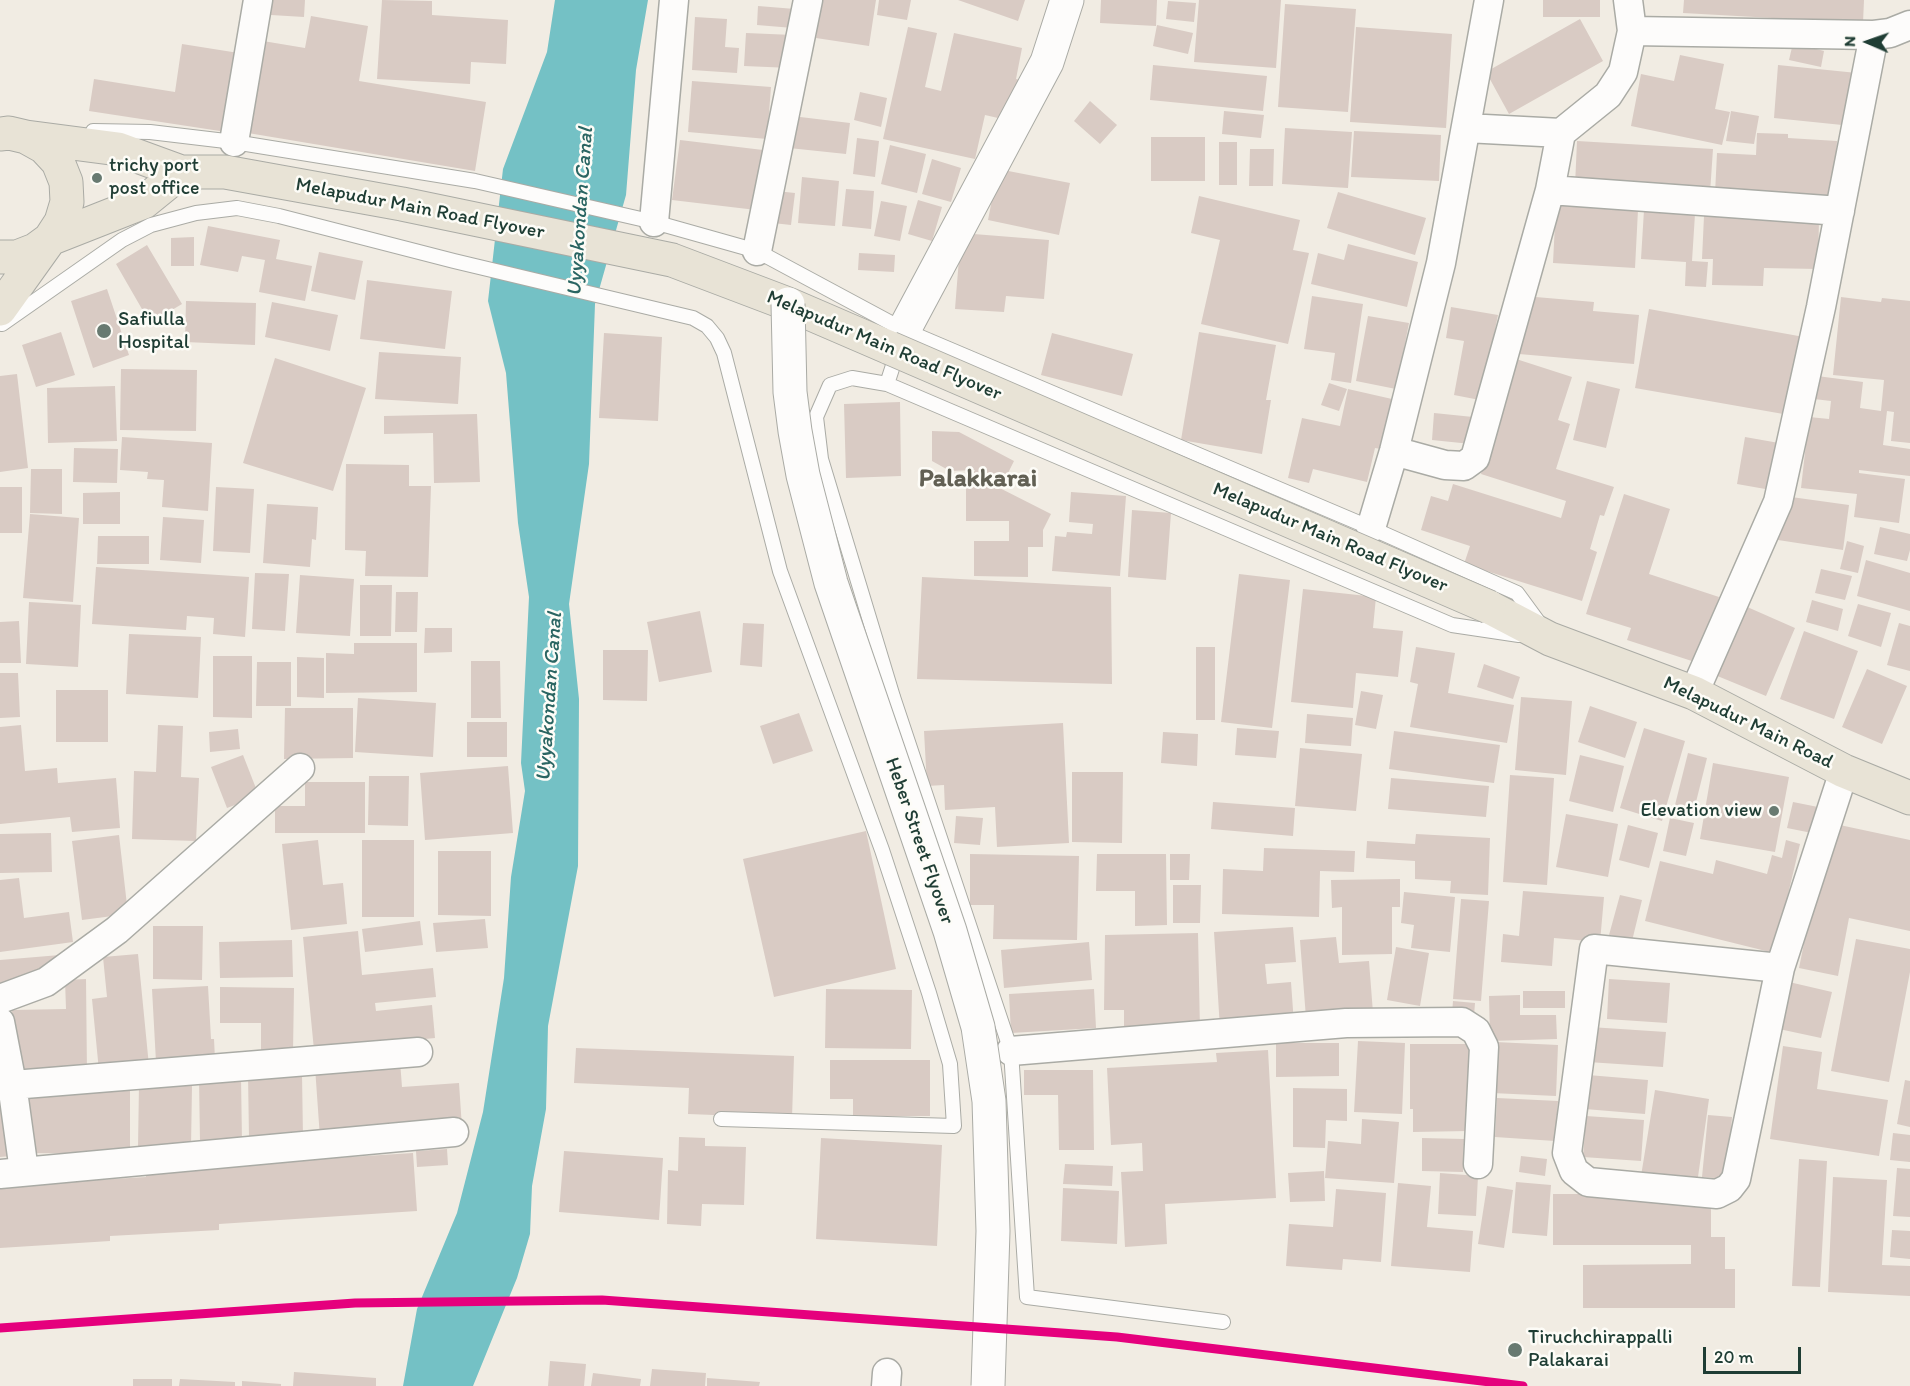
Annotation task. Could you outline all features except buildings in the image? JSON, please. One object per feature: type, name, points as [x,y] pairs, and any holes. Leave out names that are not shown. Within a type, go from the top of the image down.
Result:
[{"type":"main road","points":[[13,135],[118,149],[181,172]]},
{"type":"main road","points":[[0,309],[62,222],[67,202],[66,182],[58,162],[44,147],[13,135]]},
{"type":"main road","name":"Melapudur Main Road Flyover","points":[[181,172],[229,157],[402,204],[672,260],[788,304],[1489,607],[1550,639]]},
{"type":"main road","points":[[0,257],[17,256],[35,250],[50,239],[144,202],[181,172]]},
{"type":"main road","name":"Melapudur Main Road","points":[[1550,639],[1694,693],[1844,771],[1910,798]]},
{"type":"street","points":[[229,157],[258,0]]},
{"type":"street","points":[[654,222],[674,0]]},
{"type":"street","points":[[757,251],[808,0]]},
{"type":"street","points":[[904,330],[1047,62],[1067,0]]},
{"type":"street","points":[[1371,528],[1394,451],[1441,263],[1489,0]]},
{"type":"street","points":[[1394,451],[1445,465],[1464,466],[1475,458],[1550,190],[1561,133],[1608,95],[1623,72],[1632,31],[1628,0]]},
{"type":"street","points":[[1632,31],[1874,35],[1890,33],[1910,25]]},
{"type":"street","points":[[1694,693],[1778,502],[1840,211],[1874,35]]},
{"type":"street","points":[[1466,128],[1561,133]]},
{"type":"street","points":[[1550,190],[1840,211]]},
{"type":"street","name":"Heber Street Flyover","points":[[788,304],[790,392],[795,431],[803,475],[831,583],[950,931],[978,1027],[989,1101],[993,1220],[988,1386]]},
{"type":"street","points":[[0,999],[46,981],[117,930],[300,768]]},
{"type":"street","points":[[1780,968],[1594,949],[1566,1154],[1574,1172],[1588,1182],[1717,1194],[1729,1188],[1736,1179],[1780,968],[1844,771]]},
{"type":"street","points":[[1011,1051],[1346,1023],[1462,1022],[1476,1031],[1484,1047],[1478,1164]]},
{"type":"street","points":[[0,1023],[12,1173],[454,1132]]},
{"type":"street","points":[[6,1085],[418,1052]]},
{"type":"lane","points":[[13,135],[61,131],[150,132],[229,157],[475,181],[654,222],[757,251],[904,330],[1371,528],[1517,593],[1550,639]]},
{"type":"lane","points":[[0,325],[122,240],[151,225],[195,213],[237,208],[279,216],[454,261],[693,318],[707,326],[717,338],[724,353],[780,571],[882,850],[929,993],[960,1062],[954,1126],[721,1119]]},
{"type":"lane","points":[[887,384],[904,330]]},
{"type":"lane","points":[[1223,1322],[1027,1297],[1011,1051],[893,697],[821,459],[816,417],[830,385],[852,378],[887,384],[1452,625],[1550,639]]},
{"type":"lane","points":[[960,1062],[1011,1051]]},
{"type":"water","name":"Uyyakondan Canal","points":[[555,0],[648,0],[636,70],[626,195],[595,304],[589,464],[569,604],[579,699],[578,866],[548,1026],[546,1109],[532,1186],[530,1234],[517,1278],[473,1386],[403,1386],[417,1309],[457,1213],[483,1112],[504,978],[511,877],[525,791],[521,763],[529,597],[518,523],[506,373],[488,301],[503,169],[547,52]]},
{"type":"transit line","points":[[0,1328],[355,1303],[602,1300],[1117,1337],[1523,1386]]},
{"type":"place","name":"trichy port post office","points":[[97,178]]},
{"type":"place","name":"Safiulla Hospital","points":[[104,331]]},
{"type":"place","name":"Elevation view","points":[[1774,811]]},
{"type":"place","name":"Tiruchchirappalli Palakarai","points":[[1515,1350]]},
{"type":"district","name":"Palakkarai","points":[[978,479]]}]
